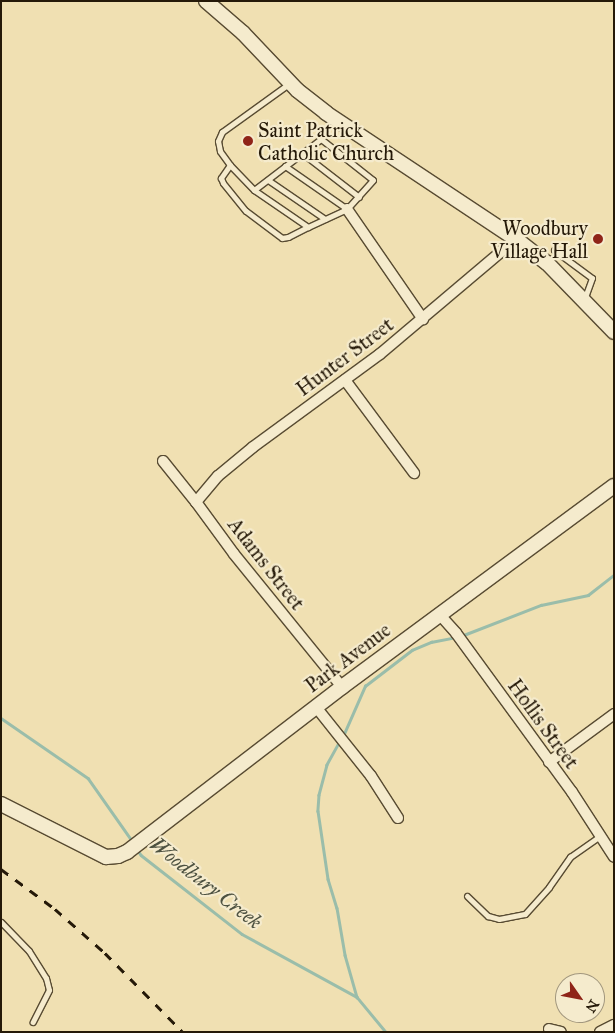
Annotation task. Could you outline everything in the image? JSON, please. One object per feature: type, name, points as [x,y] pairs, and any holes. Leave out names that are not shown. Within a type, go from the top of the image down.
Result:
[{"type":"street","points":[[206,1],[243,33],[291,83],[326,113],[516,239],[546,263],[613,331]]},
{"type":"street","points":[[347,210],[423,319]]},
{"type":"street","name":"Hunter Street","points":[[196,502],[218,476],[253,447],[345,380],[423,319],[516,239]]},
{"type":"street","points":[[345,380],[414,473]]},
{"type":"street","name":"Adams Street","points":[[163,461],[234,554],[342,687]]},
{"type":"street","name":"Park Avenue","points":[[1,804],[106,857],[118,856],[127,852],[342,687],[614,486]]},
{"type":"street","name":"Hollis Street","points":[[440,615],[456,633],[549,762],[614,857]]},
{"type":"street","points":[[316,707],[343,740],[398,818]]},
{"type":"street","points":[[549,762],[614,714]]},
{"type":"street","points":[[600,1032],[614,1025]]},
{"type":"street","points":[[549,1029],[561,1032]]},
{"type":"lane","points":[[291,83],[222,132],[218,141],[220,151],[230,165],[254,190],[308,227]]},
{"type":"lane","points":[[230,165],[221,178],[223,183],[246,211],[282,238],[288,238],[347,210],[373,180],[321,139],[254,190]]},
{"type":"lane","points":[[302,153],[358,197]]},
{"type":"lane","points":[[285,166],[347,210]]},
{"type":"lane","points":[[268,180],[325,219]]},
{"type":"lane","points":[[554,250],[592,278],[584,301]]},
{"type":"lane","points":[[467,896],[488,916],[499,919],[525,914],[549,887],[570,858],[600,836]]},
{"type":"lane","points":[[1,922],[29,951],[46,978],[49,990],[33,1022]]},
{"type":"waterway","points":[[461,636],[541,605],[588,595],[614,575]]},
{"type":"waterway","points":[[343,736],[365,686],[412,650],[431,642],[456,637]]},
{"type":"waterway","name":"Woodbury Creek","points":[[1,718],[88,778],[133,842]]},
{"type":"waterway","points":[[339,743],[327,765],[319,795],[318,811],[328,879],[337,908],[345,955],[357,997]]},
{"type":"waterway","name":"Woodbury Creek","points":[[137,849],[141,855],[242,934],[357,997],[386,1032]]},
{"type":"railway","points":[[1,869],[55,909],[105,953],[183,1032]]},
{"type":"place","name":"Saint Patrick Catholic Church","points":[[248,141]]},
{"type":"place","name":"Woodbury Village Hall","points":[[598,239]]}]
